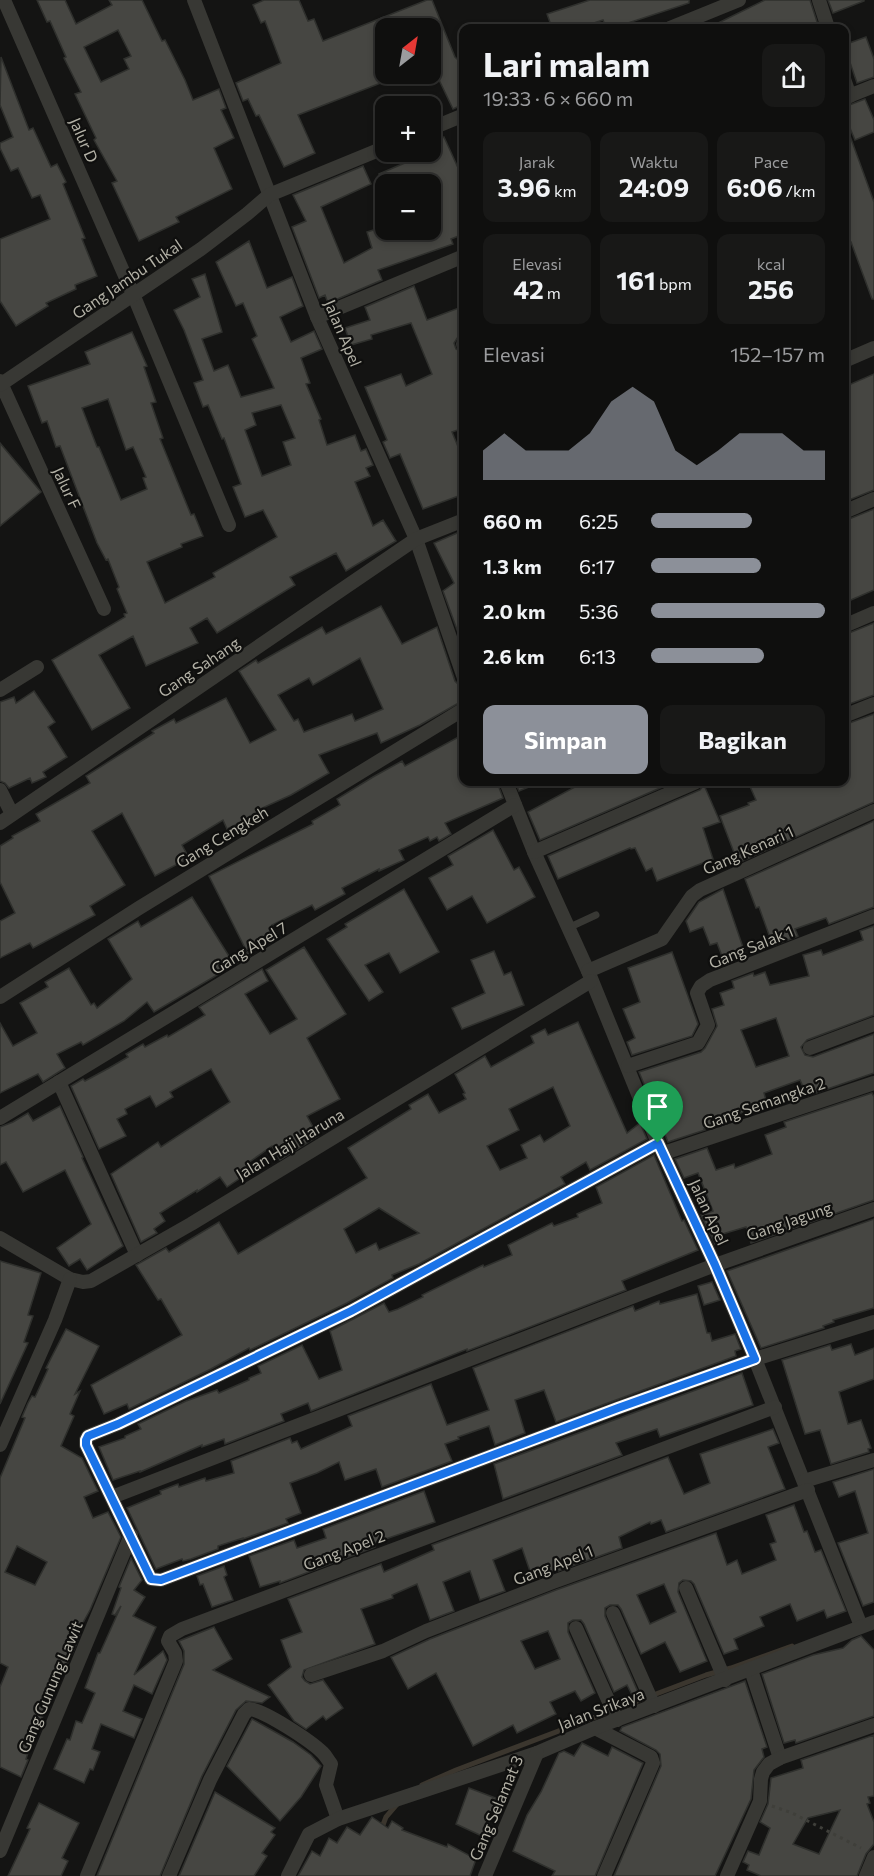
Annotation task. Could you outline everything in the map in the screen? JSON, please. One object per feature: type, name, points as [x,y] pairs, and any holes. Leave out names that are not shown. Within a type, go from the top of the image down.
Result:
[{"type":"street","name":"Jalur D","points":[[4,0],[133,294],[230,525]]},
{"type":"street","name":"Jalan Apel","points":[[194,0],[318,317],[416,539],[459,662]]},
{"type":"street","points":[[680,24],[739,0]]},
{"type":"street","points":[[819,0],[827,24]]},
{"type":"street","points":[[849,96],[874,86]]},
{"type":"street","points":[[441,124],[459,117]]},
{"type":"street","name":"Gang Jambu Tukal","points":[[0,384],[201,249],[248,214],[269,195],[375,152]]},
{"type":"street","points":[[318,317],[459,258]]},
{"type":"street","points":[[849,359],[874,348]]},
{"type":"street","name":"Jalur F","points":[[0,384],[105,609]]},
{"type":"street","points":[[849,510],[874,499]]},
{"type":"street","name":"Gang Sahang","points":[[0,822],[416,539],[459,522]]},
{"type":"street","points":[[849,624],[874,613]]},
{"type":"street","points":[[0,690],[37,667]]},
{"type":"street","points":[[849,715],[872,710]]},
{"type":"street","name":"Gang Cengkeh","points":[[0,996],[139,908],[459,713]]},
{"type":"street","name":"Jalan Apel","points":[[507,786],[534,852],[590,976],[661,1148],[715,1265],[806,1485],[868,1624]]},
{"type":"street","points":[[534,852],[687,786]]},
{"type":"street","points":[[0,790],[12,814]]},
{"type":"street","name":"Gang Apel 7","points":[[0,1118],[514,805]]},
{"type":"street","name":"Gang Kenari 1","points":[[590,976],[662,939],[692,896],[700,890],[874,811]]},
{"type":"street","name":"Gang Salak 1","points":[[628,1066],[698,1043],[708,1025],[697,993],[701,986],[710,980],[874,916]]},
{"type":"street","name":"Jalan Haji Haruna","points":[[70,1279],[91,1281],[137,1255],[590,976]]},
{"type":"street","points":[[810,1048],[874,1024]]},
{"type":"street","points":[[59,1082],[137,1255]]},
{"type":"street","name":"Gang Semangka 2","points":[[112,1497],[86,1445],[88,1436],[118,1424],[351,1311],[661,1148],[874,1083]]},
{"type":"street","name":"Gang Jagung","points":[[112,1497],[715,1265],[874,1209]]},
{"type":"street","points":[[0,1238],[70,1279],[55,1320],[0,1445]]},
{"type":"street","points":[[112,1497],[151,1579],[161,1580],[618,1408],[755,1359],[874,1322]]},
{"type":"street","name":"Gang Apel 2","points":[[87,1876],[176,1662],[175,1653],[168,1641],[170,1636],[182,1629],[775,1407]]},
{"type":"street","name":"Gang Apel 1","points":[[311,1675],[383,1652],[426,1631],[874,1460]]},
{"type":"street","name":"Gang Gunung Lawit","points":[[0,1851],[131,1535]]},
{"type":"street","points":[[686,1588],[725,1680]]},
{"type":"street","points":[[613,1613],[654,1706]]},
{"type":"street","name":"Jalan Srikaya","points":[[288,1876],[309,1834],[335,1811],[537,1753],[596,1728],[868,1624]]},
{"type":"street","points":[[576,1628],[617,1720]]},
{"type":"street","points":[[751,1670],[780,1758]]},
{"type":"street","points":[[169,1876],[210,1780],[244,1714],[249,1709],[283,1725],[325,1755],[331,1764],[326,1785],[335,1811]]},
{"type":"street","points":[[727,1876],[760,1801],[761,1779],[769,1764],[874,1725]]},
{"type":"street","points":[[596,1728],[651,1757],[653,1763],[604,1876]]},
{"type":"street","name":"Gang Selamat 3","points":[[485,1876],[537,1753]]},
{"type":"street","points":[[866,1876],[870,1853]]},
{"type":"lane","points":[[568,928],[596,915]]},
{"type":"path","points":[[760,1801],[792,1813],[870,1853]]},
{"type":"building","points":[[37,0],[65,0],[76,24],[112,5],[109,0],[142,0],[162,41],[165,40],[193,100],[219,89],[226,108],[221,110],[234,138],[214,148],[232,189],[176,217],[179,222],[139,241],[112,183],[117,181],[94,140],[96,138],[75,94],[81,92],[64,58],[66,57],[50,21],[47,22]],"holes":[[[118,30],[131,56],[124,59],[129,69],[101,82],[84,47]]]},
{"type":"building","points":[[264,0],[299,0],[308,21],[314,19],[323,41],[375,20],[375,84],[378,84],[298,115],[315,153],[284,167],[259,115],[256,116],[248,99],[243,101],[236,83],[281,63],[265,21],[261,23],[253,5]]},
{"type":"building","points":[[427,0],[432,0],[439,18],[381,18]]},
{"type":"building","points":[[590,0],[689,0],[689,3],[625,24],[604,24],[603,20],[591,24],[551,24],[547,14]]},
{"type":"building","points":[[765,0],[810,0],[818,24],[716,24]]},
{"type":"building","points":[[828,0],[864,0],[864,1],[833,13]]},
{"type":"building","points":[[441,22],[455,57],[459,58],[459,106],[453,109],[441,84]]},
{"type":"building","points":[[866,37],[874,59],[874,77],[857,83],[849,60],[849,43]]},
{"type":"building","points":[[1,57],[29,130],[33,128],[51,167],[57,164],[66,182],[63,184],[85,238],[82,239],[97,276],[75,285],[76,289],[46,303],[48,306],[16,326],[0,301],[0,239],[50,219],[40,195],[32,198],[18,168],[11,171],[0,148],[0,143],[13,137],[0,105]]},
{"type":"building","points":[[865,99],[874,120],[874,132],[855,140],[849,126],[849,105]]},
{"type":"building","points":[[849,133],[874,202],[874,299],[872,299],[851,242],[849,243]]},
{"type":"building","points":[[444,137],[459,170],[459,236],[451,239],[453,244],[378,270],[382,280],[328,303],[325,295],[319,298],[292,227],[306,221],[293,195],[363,166],[371,184],[321,207],[344,263],[372,248],[367,232],[375,229],[375,240],[441,240],[441,174],[379,174],[407,162],[441,162],[441,138]]},
{"type":"building","points":[[249,241],[267,288],[292,277],[303,306],[280,317],[291,342],[314,331],[322,349],[301,358],[310,383],[306,384],[321,419],[319,420],[327,445],[355,435],[361,451],[366,449],[373,465],[366,468],[370,476],[355,482],[373,526],[383,520],[396,541],[346,571],[336,553],[290,577],[295,585],[217,633],[207,618],[190,628],[198,643],[146,666],[133,636],[99,655],[130,708],[92,730],[52,660],[125,617],[124,614],[127,613],[108,559],[106,560],[97,543],[60,446],[56,447],[47,421],[42,423],[28,386],[90,364],[85,352],[132,332],[147,366],[144,367],[156,402],[151,403],[163,438],[160,439],[191,515],[194,514],[203,536],[181,544],[182,547],[147,562],[165,603],[215,577],[213,573],[277,537],[263,510],[245,517],[233,487],[241,484],[224,438],[222,439],[208,405],[203,407],[194,383],[203,380],[174,310],[200,297],[192,279],[205,274],[222,332],[202,339],[214,371],[228,365],[241,397],[274,388],[252,339],[257,336],[243,303],[236,306],[216,262]],"holes":[[[108,399],[126,450],[133,447],[146,477],[143,478],[147,489],[121,500],[82,408]],[[281,405],[295,438],[283,442],[291,465],[262,476],[245,430],[256,425],[252,413]]]},
{"type":"building","points":[[414,286],[427,320],[459,308],[459,337],[454,343],[459,350],[459,430],[452,432],[459,449],[459,496],[423,509],[400,454],[390,458],[383,442],[387,440],[365,387],[401,374],[406,386],[432,374],[411,323],[371,335],[372,339],[351,345],[345,328],[370,320],[365,307]]},
{"type":"building","points":[[874,374],[874,490],[849,500],[849,385]]},
{"type":"building","points":[[0,443],[41,492],[0,526]]},
{"type":"building","points":[[874,509],[874,590],[849,601],[849,519]]},
{"type":"building","points":[[459,532],[459,635],[443,591],[454,583],[434,543]]},
{"type":"building","points":[[381,606],[402,644],[437,627],[455,681],[459,685],[459,703],[420,725],[381,743],[377,733],[319,755],[329,773],[291,795],[260,809],[262,812],[227,829],[223,820],[182,845],[189,858],[155,876],[122,813],[92,831],[125,885],[90,906],[95,915],[33,948],[30,943],[0,958],[0,921],[15,913],[0,882],[0,846],[13,838],[12,836],[40,821],[36,814],[90,783],[86,776],[154,733],[152,731],[174,719],[176,723],[226,698],[250,743],[276,730],[239,671],[256,660],[258,663],[322,627],[326,634]],"holes":[[[360,658],[383,709],[355,721],[352,714],[304,732],[298,719],[294,721],[278,695],[309,678],[313,685]]]},
{"type":"building","points":[[874,623],[874,695],[849,704],[849,633]]},
{"type":"building","points":[[34,691],[55,722],[48,727],[67,757],[43,772],[46,777],[32,783],[30,778],[9,788],[0,781],[0,702],[14,697],[16,703]]},
{"type":"building","points":[[874,714],[874,802],[738,863],[720,816],[756,800],[750,786],[849,786],[849,723]]},
{"type":"building","points":[[459,737],[459,786],[498,786],[503,798],[445,823],[451,834],[439,841],[437,837],[430,841],[428,837],[399,850],[404,860],[379,871],[379,869],[342,888],[345,894],[315,910],[312,905],[272,925],[277,934],[246,950],[209,876],[313,824],[312,821],[340,805],[337,799],[373,777],[402,761],[405,766]]},
{"type":"building","points":[[517,786],[531,786],[519,791]]},
{"type":"building","points":[[665,786],[540,840],[528,812],[575,787]]},
{"type":"building","points":[[704,786],[720,822],[703,828],[713,859],[657,881],[652,868],[646,871],[635,848],[630,848],[558,879],[548,856],[700,790]]},
{"type":"building","points":[[874,821],[874,907],[829,924],[826,918],[795,929],[798,936],[773,946],[759,907],[756,908],[745,879]]},
{"type":"building","points":[[493,830],[514,870],[519,867],[535,897],[487,923],[472,896],[447,910],[429,878],[453,865],[448,856]]},
{"type":"building","points":[[404,889],[439,952],[400,973],[389,953],[365,965],[383,992],[369,1001],[327,939],[347,927],[345,924]]},
{"type":"building","points":[[723,889],[746,956],[725,964],[717,943],[710,945],[703,927],[690,932],[686,921],[699,902]]},
{"type":"building","points":[[192,897],[232,961],[251,950],[253,954],[154,1012],[147,1002],[124,1021],[83,1045],[81,1042],[57,1054],[65,1068],[43,1082],[38,1074],[0,1093],[0,1023],[13,1046],[37,1033],[20,1003],[48,987],[45,982],[69,968],[91,1005],[94,1003],[97,1008],[132,979],[108,939],[138,921],[141,927]]},
{"type":"building","points":[[874,926],[874,1015],[807,1040],[801,1047],[805,1055],[813,1057],[874,1034],[874,1073],[807,1096],[800,1080],[764,1093],[767,1104],[723,1119],[705,1130],[668,1142],[639,1072],[701,1052],[717,1026],[712,1009],[724,1005],[720,993],[734,988],[732,981],[753,973],[754,976],[765,972],[770,985],[809,976],[803,955],[821,950],[823,955],[863,940],[860,931]],"holes":[[[776,1018],[789,1056],[756,1067],[741,1030]]]},
{"type":"building","points":[[304,947],[346,1014],[307,1038],[340,1099],[307,1116],[318,1136],[280,1160],[272,1146],[248,1163],[252,1170],[227,1187],[220,1177],[197,1192],[197,1190],[160,1213],[165,1221],[154,1229],[157,1233],[141,1242],[111,1174],[158,1142],[161,1147],[230,1102],[211,1069],[170,1092],[173,1097],[156,1107],[150,1096],[125,1109],[127,1114],[117,1119],[126,1136],[99,1149],[71,1086],[83,1079],[85,1081],[128,1057],[126,1054],[143,1044],[145,1047],[167,1035],[168,1037],[205,1015],[199,1007],[262,969],[268,981],[245,994],[270,1034],[297,1019],[266,970]]},
{"type":"building","points":[[494,951],[504,975],[511,972],[524,1005],[462,1029],[452,1008],[485,993],[471,960]]},
{"type":"building","points":[[672,952],[698,1024],[692,1036],[632,1055],[627,1042],[635,1038],[623,1009],[640,1002],[628,968]]},
{"type":"building","points":[[578,1022],[627,1133],[640,1123],[647,1139],[590,1170],[586,1162],[561,1177],[565,1184],[419,1264],[392,1275],[393,1278],[347,1303],[250,1350],[249,1348],[129,1409],[127,1404],[104,1414],[91,1385],[182,1335],[161,1299],[158,1300],[136,1265],[166,1248],[169,1252],[219,1222],[238,1254],[367,1178],[348,1148],[411,1109],[409,1105],[428,1094],[439,1113],[466,1099],[455,1074],[485,1056],[491,1067],[534,1043],[531,1036],[545,1029],[548,1035]],"holes":[[[553,1087],[570,1126],[544,1142],[540,1135],[521,1145],[527,1158],[500,1170],[487,1146],[519,1130],[509,1109]],[[379,1208],[419,1233],[379,1250],[376,1243],[356,1253],[344,1229]]]},
{"type":"building","points":[[872,1093],[874,1097],[874,1200],[751,1243],[746,1227],[719,1235],[721,1241],[715,1244],[701,1215],[713,1211],[698,1173],[684,1178],[675,1159],[707,1148],[716,1170],[734,1164],[735,1168],[772,1154],[765,1135],[786,1127],[784,1122]]},
{"type":"building","points":[[60,1106],[123,1246],[87,1270],[80,1259],[69,1266],[57,1248],[91,1224],[65,1170],[23,1192],[6,1162],[0,1165],[0,1127],[28,1113],[33,1121]]},
{"type":"building","points":[[654,1155],[682,1221],[684,1220],[698,1250],[622,1281],[626,1290],[467,1351],[467,1349],[311,1411],[308,1403],[281,1414],[284,1421],[225,1444],[224,1439],[202,1447],[202,1445],[140,1472],[113,1480],[99,1447],[125,1438],[141,1429],[138,1424],[186,1401],[217,1390],[219,1393],[249,1380],[261,1373],[258,1366],[302,1345],[319,1379],[342,1370],[330,1331],[384,1303],[389,1312],[398,1309],[483,1265],[484,1267],[512,1255],[508,1245],[552,1223],[554,1226],[578,1217],[577,1214],[602,1203],[596,1187]]},
{"type":"building","points":[[874,1219],[874,1308],[833,1320],[834,1322],[823,1326],[824,1328],[761,1348],[727,1271]]},
{"type":"building","points":[[0,1261],[41,1273],[28,1315],[33,1316],[24,1342],[28,1343],[0,1404]]},
{"type":"building","points":[[712,1282],[720,1300],[704,1305],[698,1286]]},
{"type":"building","points":[[697,1294],[707,1333],[710,1333],[712,1341],[735,1334],[741,1349],[735,1351],[736,1356],[556,1422],[544,1390],[515,1400],[525,1433],[495,1445],[489,1426],[458,1437],[459,1439],[445,1444],[452,1461],[382,1487],[376,1469],[345,1480],[339,1462],[290,1483],[301,1513],[286,1519],[288,1523],[218,1546],[218,1549],[191,1559],[183,1561],[182,1559],[156,1569],[127,1508],[161,1494],[160,1491],[178,1484],[179,1487],[205,1478],[206,1481],[234,1473],[231,1461],[290,1438],[292,1443],[297,1441],[301,1449],[352,1426],[348,1416],[431,1384],[447,1425],[489,1410],[473,1368],[633,1306],[635,1311],[659,1301],[660,1304]]},
{"type":"building","points":[[66,1329],[99,1346],[75,1394],[80,1391],[70,1414],[74,1416],[61,1446],[82,1458],[98,1491],[84,1497],[93,1518],[108,1512],[121,1537],[79,1630],[81,1631],[74,1650],[55,1689],[50,1687],[41,1723],[38,1722],[21,1777],[0,1767],[0,1687],[8,1667],[0,1663],[0,1478],[25,1418],[22,1417],[32,1396],[35,1397],[48,1369],[46,1368]],"holes":[[[17,1546],[47,1562],[35,1585],[5,1572]]]},
{"type":"building","points":[[851,1344],[855,1355],[874,1348],[874,1379],[839,1392],[848,1424],[861,1420],[871,1448],[868,1449],[869,1452],[831,1464],[820,1430],[805,1434],[782,1360],[830,1345],[832,1350]]},
{"type":"building","points":[[742,1373],[753,1405],[660,1437],[657,1429],[616,1443],[622,1455],[503,1499],[494,1464]]},
{"type":"building","points":[[773,1429],[779,1443],[768,1447],[785,1489],[666,1532],[661,1520],[651,1524],[650,1522],[619,1537],[622,1548],[533,1580],[522,1548],[493,1560],[505,1591],[480,1600],[470,1571],[443,1582],[454,1611],[430,1620],[417,1584],[392,1595],[393,1598],[361,1609],[375,1644],[304,1670],[302,1677],[305,1681],[310,1684],[323,1680],[343,1708],[326,1720],[323,1716],[306,1729],[294,1721],[268,1685],[291,1667],[281,1640],[302,1632],[288,1599],[381,1564],[384,1572],[434,1550],[432,1545],[668,1457],[684,1494],[710,1483],[700,1454]]},
{"type":"building","points":[[874,1469],[874,1602],[863,1606],[838,1543],[868,1533],[855,1491],[839,1497],[833,1482]]},
{"type":"building","points":[[424,1491],[435,1522],[374,1543],[375,1547],[280,1583],[280,1581],[260,1587],[249,1556],[294,1540],[297,1548],[326,1538],[323,1529]]},
{"type":"building","points":[[794,1505],[804,1532],[807,1531],[815,1552],[821,1550],[846,1611],[827,1618],[824,1610],[797,1621],[790,1604],[760,1617],[764,1626],[734,1639],[738,1649],[724,1654],[694,1584],[683,1580],[679,1583],[678,1592],[707,1661],[680,1672],[665,1642],[641,1654],[621,1609],[618,1605],[610,1605],[605,1608],[605,1616],[638,1692],[632,1695],[627,1685],[614,1692],[584,1624],[581,1620],[573,1620],[568,1623],[568,1632],[595,1693],[581,1701],[575,1691],[550,1702],[556,1714],[517,1733],[513,1725],[473,1746],[436,1673],[408,1689],[391,1657],[430,1639],[556,1590],[716,1533],[727,1565],[737,1560],[742,1574],[776,1560],[770,1544],[776,1542],[766,1515]],"holes":[[[664,1584],[676,1612],[650,1624],[637,1595]],[[548,1631],[560,1659],[535,1669],[521,1641]]]},
{"type":"building","points":[[131,1558],[142,1580],[134,1590],[145,1597],[133,1616],[156,1627],[134,1675],[163,1651],[167,1660],[152,1694],[134,1685],[123,1711],[142,1719],[134,1738],[101,1724],[92,1749],[100,1752],[93,1770],[90,1769],[84,1783],[54,1769],[67,1739],[70,1740],[76,1721],[82,1723],[95,1693],[85,1688],[98,1653],[121,1606],[115,1615],[112,1614],[121,1588],[119,1587]]},
{"type":"building","points":[[224,1566],[227,1575],[224,1577],[233,1600],[212,1607],[203,1584],[200,1585],[197,1576]]},
{"type":"building","points":[[214,1627],[232,1659],[213,1670],[270,1697],[262,1703],[246,1701],[236,1710],[202,1776],[160,1876],[97,1876],[184,1664],[184,1651],[179,1641]]},
{"type":"building","points":[[861,1636],[874,1650],[874,1716],[796,1743],[795,1740],[784,1743],[762,1674],[813,1655],[843,1648]]},
{"type":"building","points":[[745,1681],[767,1747],[762,1749],[764,1757],[754,1770],[751,1799],[715,1876],[614,1876],[661,1766],[660,1754],[656,1750],[620,1731],[622,1727]]},
{"type":"building","points":[[252,1719],[293,1742],[311,1755],[321,1766],[301,1797],[280,1821],[227,1766]]},
{"type":"building","points":[[874,1735],[874,1796],[868,1797],[870,1803],[867,1804],[874,1822],[874,1844],[866,1854],[857,1876],[761,1876],[747,1870],[749,1865],[743,1862],[748,1851],[759,1855],[770,1828],[760,1822],[768,1804],[771,1778],[803,1768],[801,1760]],"holes":[[[840,1810],[819,1854],[793,1844],[808,1818]]]},
{"type":"building","points":[[582,1743],[608,1756],[612,1747],[643,1763],[595,1876],[552,1876],[555,1871],[513,1851],[527,1815],[541,1792],[559,1753],[564,1751],[574,1756]]},
{"type":"building","points":[[469,1788],[498,1799],[484,1837],[456,1824]]},
{"type":"building","points":[[215,1792],[275,1828],[271,1832],[275,1835],[262,1853],[267,1856],[254,1876],[179,1876]]},
{"type":"building","points":[[39,1803],[79,1823],[62,1858],[68,1861],[61,1876],[8,1876],[30,1829],[27,1828]]},
{"type":"building","points":[[372,1817],[388,1828],[392,1821],[403,1828],[402,1830],[447,1847],[448,1844],[476,1859],[470,1876],[298,1876],[312,1851],[320,1856],[329,1838],[337,1843],[347,1827],[360,1835]]},
{"type":"waterway","points":[[422,1785],[706,1675],[792,1646]]},
{"type":"waterway","points":[[381,1830],[386,1817],[398,1803]]},
{"type":"route","points":[[658,1143],[715,1265],[755,1359],[618,1408],[161,1580],[151,1579],[86,1445],[88,1436],[118,1424],[351,1311],[658,1143]]}]
